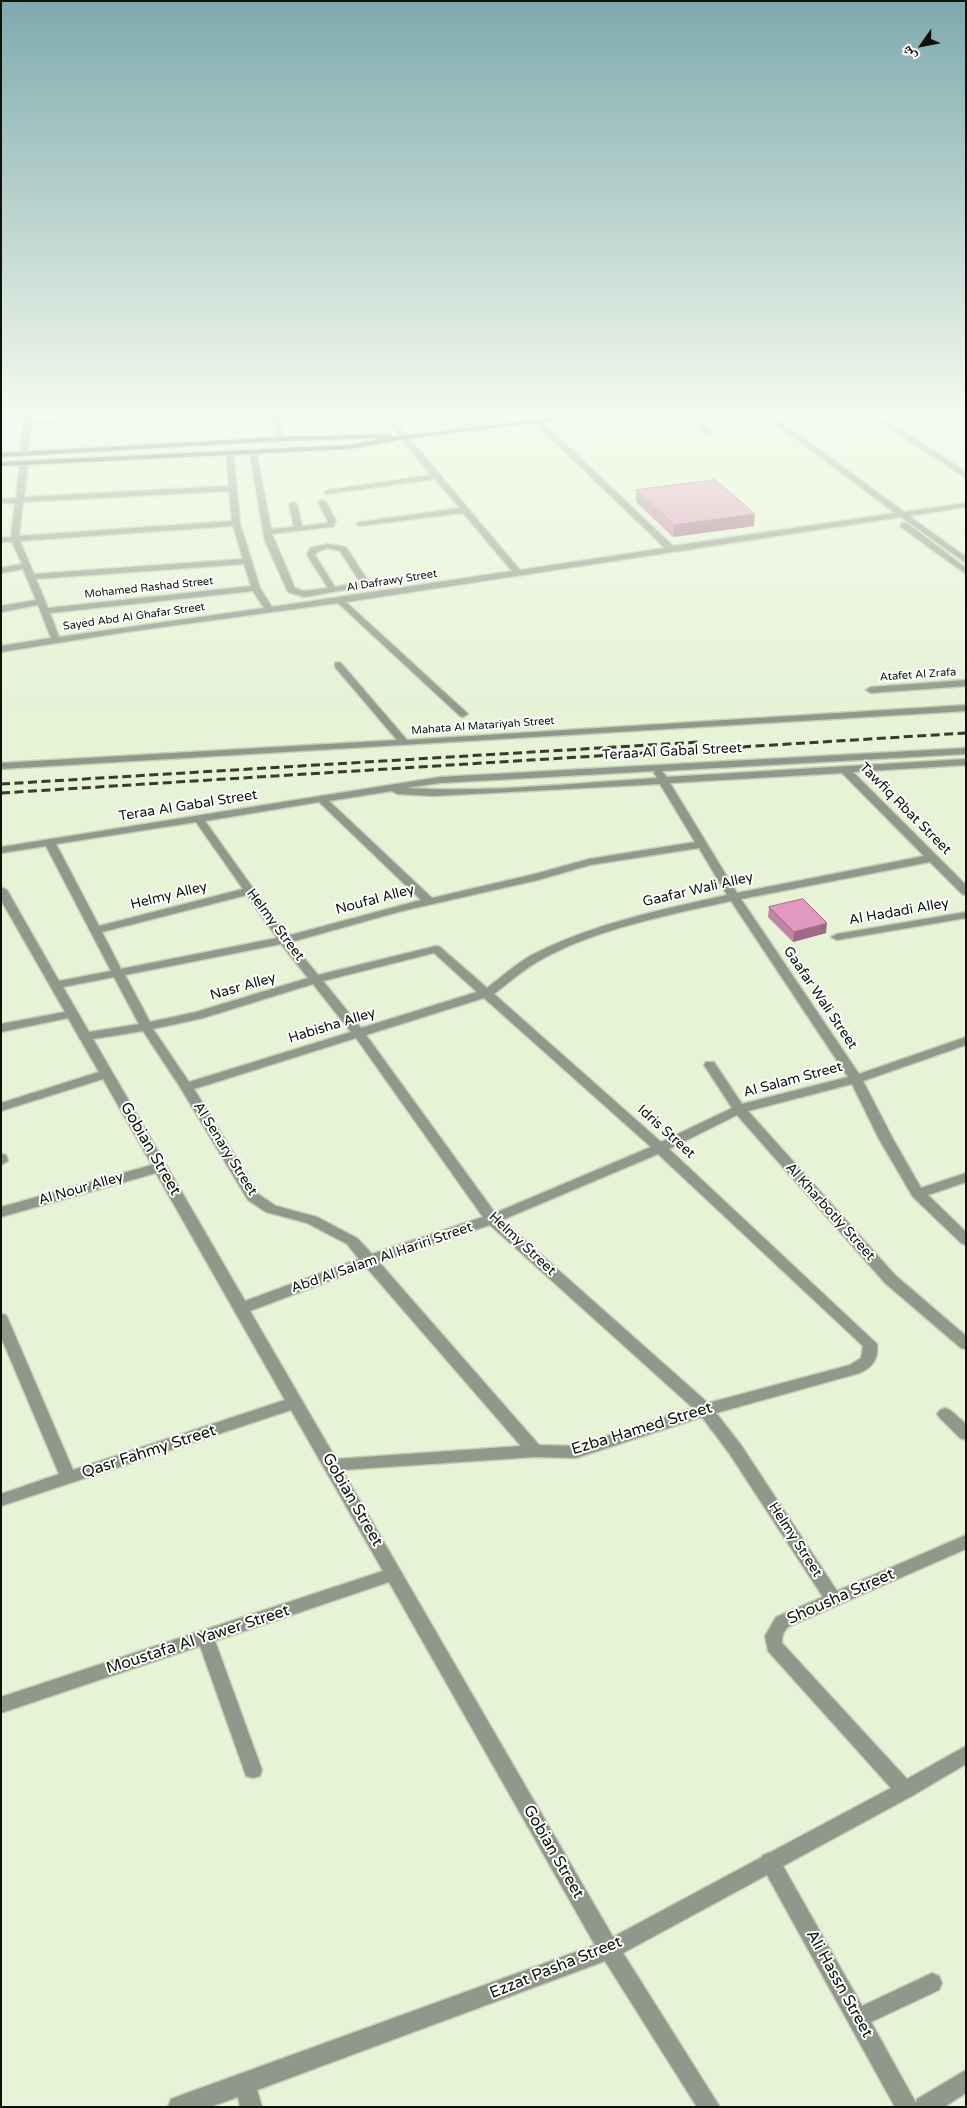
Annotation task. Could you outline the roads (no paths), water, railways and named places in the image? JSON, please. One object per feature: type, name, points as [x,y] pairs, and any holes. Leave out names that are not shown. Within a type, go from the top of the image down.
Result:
[{"type":"street","points":[[17,515],[15,538],[56,639]]},
{"type":"street","points":[[236,515],[236,523],[256,588],[270,611]]},
{"type":"street","points":[[265,515],[269,542],[293,591],[304,594],[333,590],[359,586],[364,581],[343,550],[334,546],[317,548],[313,550],[311,555],[333,590]]},
{"type":"street","points":[[296,515],[299,529]]},
{"type":"street","points":[[268,532],[327,526],[332,523],[328,515]]},
{"type":"street","points":[[360,524],[425,515]]},
{"type":"street","points":[[470,515],[518,573]]},
{"type":"street","points":[[636,515],[670,548]]},
{"type":"street","name":"Al Dafrawy Street","points":[[270,611],[670,548],[895,515]]},
{"type":"street","points":[[905,515],[966,560]]},
{"type":"street","points":[[892,516],[966,572]]},
{"type":"street","points":[[1,540],[236,523]]},
{"type":"street","points":[[31,577],[247,561]]},
{"type":"street","points":[[1,570],[26,566]]},
{"type":"street","name":"Mohamed Rashad Street","points":[[1,609],[256,588]]},
{"type":"street","points":[[339,600],[463,714]]},
{"type":"street","name":"Sayed Abd Al Ghafar Street","points":[[1,649],[56,639],[270,611]]},
{"type":"street","points":[[338,665],[404,743]]},
{"type":"street","name":"Atafet Al Zrafa","points":[[871,690],[966,683]]},
{"type":"street","name":"Mahata Al Matariyah Street","points":[[1,766],[966,708]]},
{"type":"street","name":"Teraa Al Gabal Street","points":[[1,850],[440,780],[966,751]]},
{"type":"street","name":"Teraa Al Gabal Street","points":[[380,789],[414,792],[453,792],[966,762]]},
{"type":"street","name":"Gaafar Wali Street","points":[[656,767],[734,897],[856,1078],[886,1139],[918,1194],[966,1240]]},
{"type":"street","name":"Tawfiq Rbat Street","points":[[844,769],[966,892]]},
{"type":"street","points":[[320,798],[430,902]]},
{"type":"street","name":"Helmy Street","points":[[198,818],[284,940],[359,1034],[492,1219],[704,1410],[735,1449],[834,1600]]},
{"type":"street","name":"Al Senary Street","points":[[49,842],[146,1027],[186,1087],[253,1197],[271,1209],[312,1220],[352,1241],[535,1451]]},
{"type":"street","name":"Noufal Alley","points":[[56,985],[284,940],[589,862],[701,844]]},
{"type":"street","name":"Gaafar Wali Alley","points":[[487,993],[532,960],[562,945],[644,917],[734,897],[932,858]]},
{"type":"street","name":"Gobian Street","points":[[1,890],[609,1950],[709,2107]]},
{"type":"street","name":"Helmy Alley","points":[[95,930],[250,891]]},
{"type":"street","name":"Al Hadadi Alley","points":[[837,937],[966,915]]},
{"type":"street","name":"Idris Street","points":[[436,949],[660,1148],[870,1344]]},
{"type":"street","name":"Nasr Alley","points":[[85,1036],[146,1027],[240,1005],[316,979],[436,949]]},
{"type":"street","name":"Habisha Alley","points":[[186,1087],[487,993]]},
{"type":"street","points":[[1,1028],[72,1014]]},
{"type":"street","name":"Al Salam Street","points":[[660,1148],[739,1109],[767,1100],[856,1078],[966,1041]]},
{"type":"street","name":"Al Kharbotly Street","points":[[710,1065],[739,1109],[890,1279],[966,1344]]},
{"type":"street","points":[[1,1107],[107,1073]]},
{"type":"street","name":"Abd Al Salam Al Hariri Street","points":[[242,1308],[370,1260],[492,1219],[660,1148]]},
{"type":"street","name":"Al Nour Alley","points":[[1,1212],[160,1167]]},
{"type":"street","points":[[918,1194],[966,1177]]},
{"type":"street","points":[[1,1319],[69,1478]]},
{"type":"street","name":"Ezba Hamed Street","points":[[332,1465],[535,1451],[576,1452],[704,1410],[855,1369],[866,1363],[872,1354],[870,1344]]},
{"type":"street","name":"Qasr Fahmy Street","points":[[1,1500],[296,1402]]},
{"type":"street","points":[[945,1414],[966,1434]]},
{"type":"street","name":"Shousha Street","points":[[905,1790],[774,1646],[773,1637],[776,1628],[782,1622],[966,1542]]},
{"type":"street","name":"Moustafa Al Yawer Street","points":[[1,1705],[394,1574]]},
{"type":"street","points":[[205,1637],[253,1770]]},
{"type":"street","name":"Ezzat Pasha Street","points":[[179,2107],[609,1950],[770,1861],[905,1790],[966,1754]]},
{"type":"street","name":"Ali Hassn Street","points":[[770,1861],[907,2107]]},
{"type":"street","points":[[858,2018],[932,1983]]},
{"type":"street","points":[[925,2107],[966,2080]]},
{"type":"street","points":[[246,2084],[251,2107]]},
{"type":"railway","points":[[1,793],[966,733]]},
{"type":"railway","points":[[1,784],[699,742]]}]
